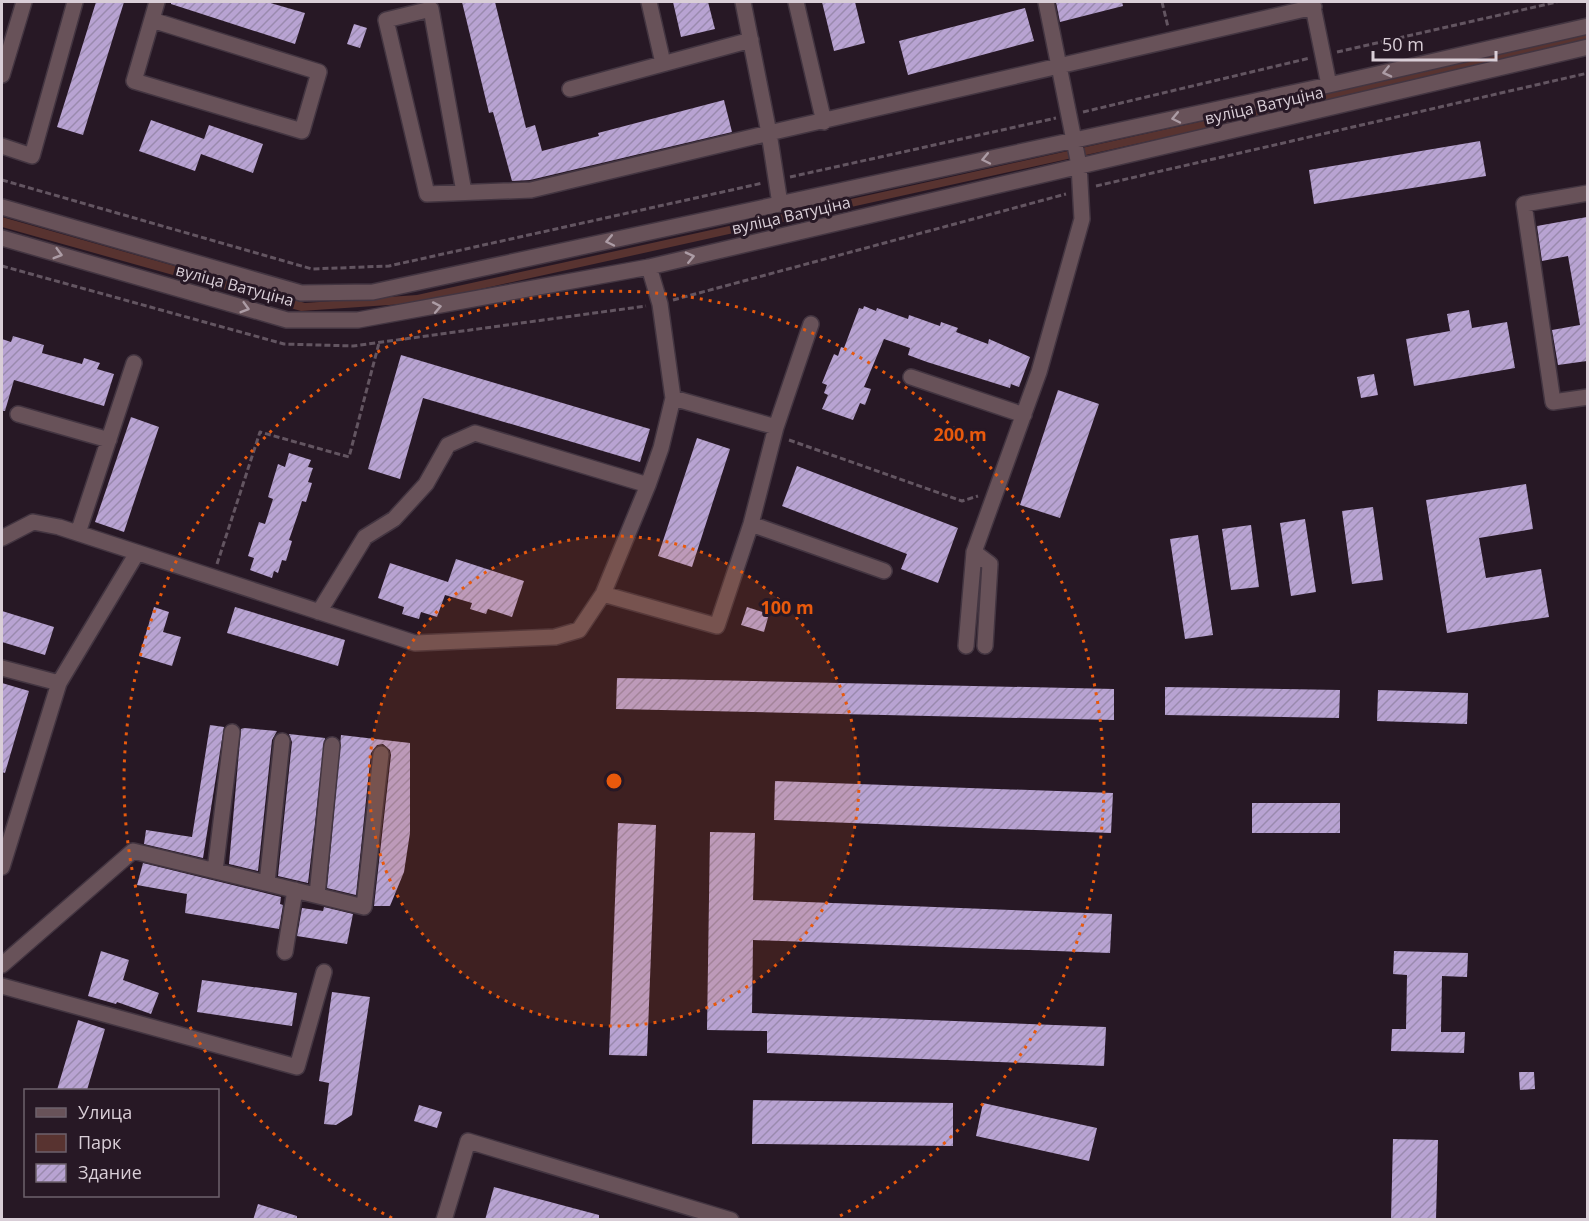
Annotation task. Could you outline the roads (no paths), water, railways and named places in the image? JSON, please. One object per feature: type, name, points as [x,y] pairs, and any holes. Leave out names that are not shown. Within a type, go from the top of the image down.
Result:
[{"type":"street","points":[[2,75],[24,2]]},
{"type":"street","points":[[2,146],[32,156],[75,2]]},
{"type":"street","points":[[152,20],[319,72],[302,131],[134,81],[157,2]]},
{"type":"street","points":[[650,2],[663,63]]},
{"type":"street","points":[[743,2],[769,133],[780,204]]},
{"type":"street","points":[[796,2],[824,122]]},
{"type":"street","points":[[966,646],[974,552],[1039,372],[1082,219],[1079,165],[1046,2]]},
{"type":"street","points":[[464,192],[431,9],[386,20],[427,194],[531,190],[795,125],[824,122],[1170,41],[1313,4],[1329,86]]},
{"type":"street","name":"вуліца Ватуціна","points":[[2,207],[301,293],[373,292],[1329,86],[1587,26]]},
{"type":"street","points":[[570,89],[751,40]]},
{"type":"street","name":"вуліца Ватуціна","points":[[2,238],[287,320],[358,320],[649,267],[1587,47]]},
{"type":"street","points":[[1587,193],[1524,204],[1553,402],[1587,397]]},
{"type":"street","points":[[2,538],[33,522],[78,533],[416,643],[555,637],[579,630],[603,594],[648,485],[661,448],[673,398],[660,304],[649,267]]},
{"type":"street","points":[[603,594],[717,626],[751,524],[774,432],[811,324]]},
{"type":"street","points":[[78,533],[134,363]]},
{"type":"street","points":[[911,377],[1024,415]]},
{"type":"street","points":[[673,398],[774,432]]},
{"type":"street","points":[[18,414],[109,440]]},
{"type":"street","points":[[319,612],[365,537],[394,519],[426,484],[448,445],[475,433],[648,485]]},
{"type":"street","points":[[751,524],[884,570]]},
{"type":"street","points":[[974,552],[990,564],[985,646]]},
{"type":"street","points":[[2,867],[59,683],[137,553]]},
{"type":"street","points":[[2,668],[59,683]]},
{"type":"street","points":[[215,871],[232,732]]},
{"type":"street","points":[[267,883],[282,741]]},
{"type":"street","points":[[317,896],[332,745]]},
{"type":"street","points":[[2,965],[133,851],[364,907],[381,754]]},
{"type":"street","points":[[285,952],[295,890]]},
{"type":"street","points":[[2,986],[297,1067],[324,972]]},
{"type":"street","points":[[444,1220],[468,1141],[731,1220]]}]
